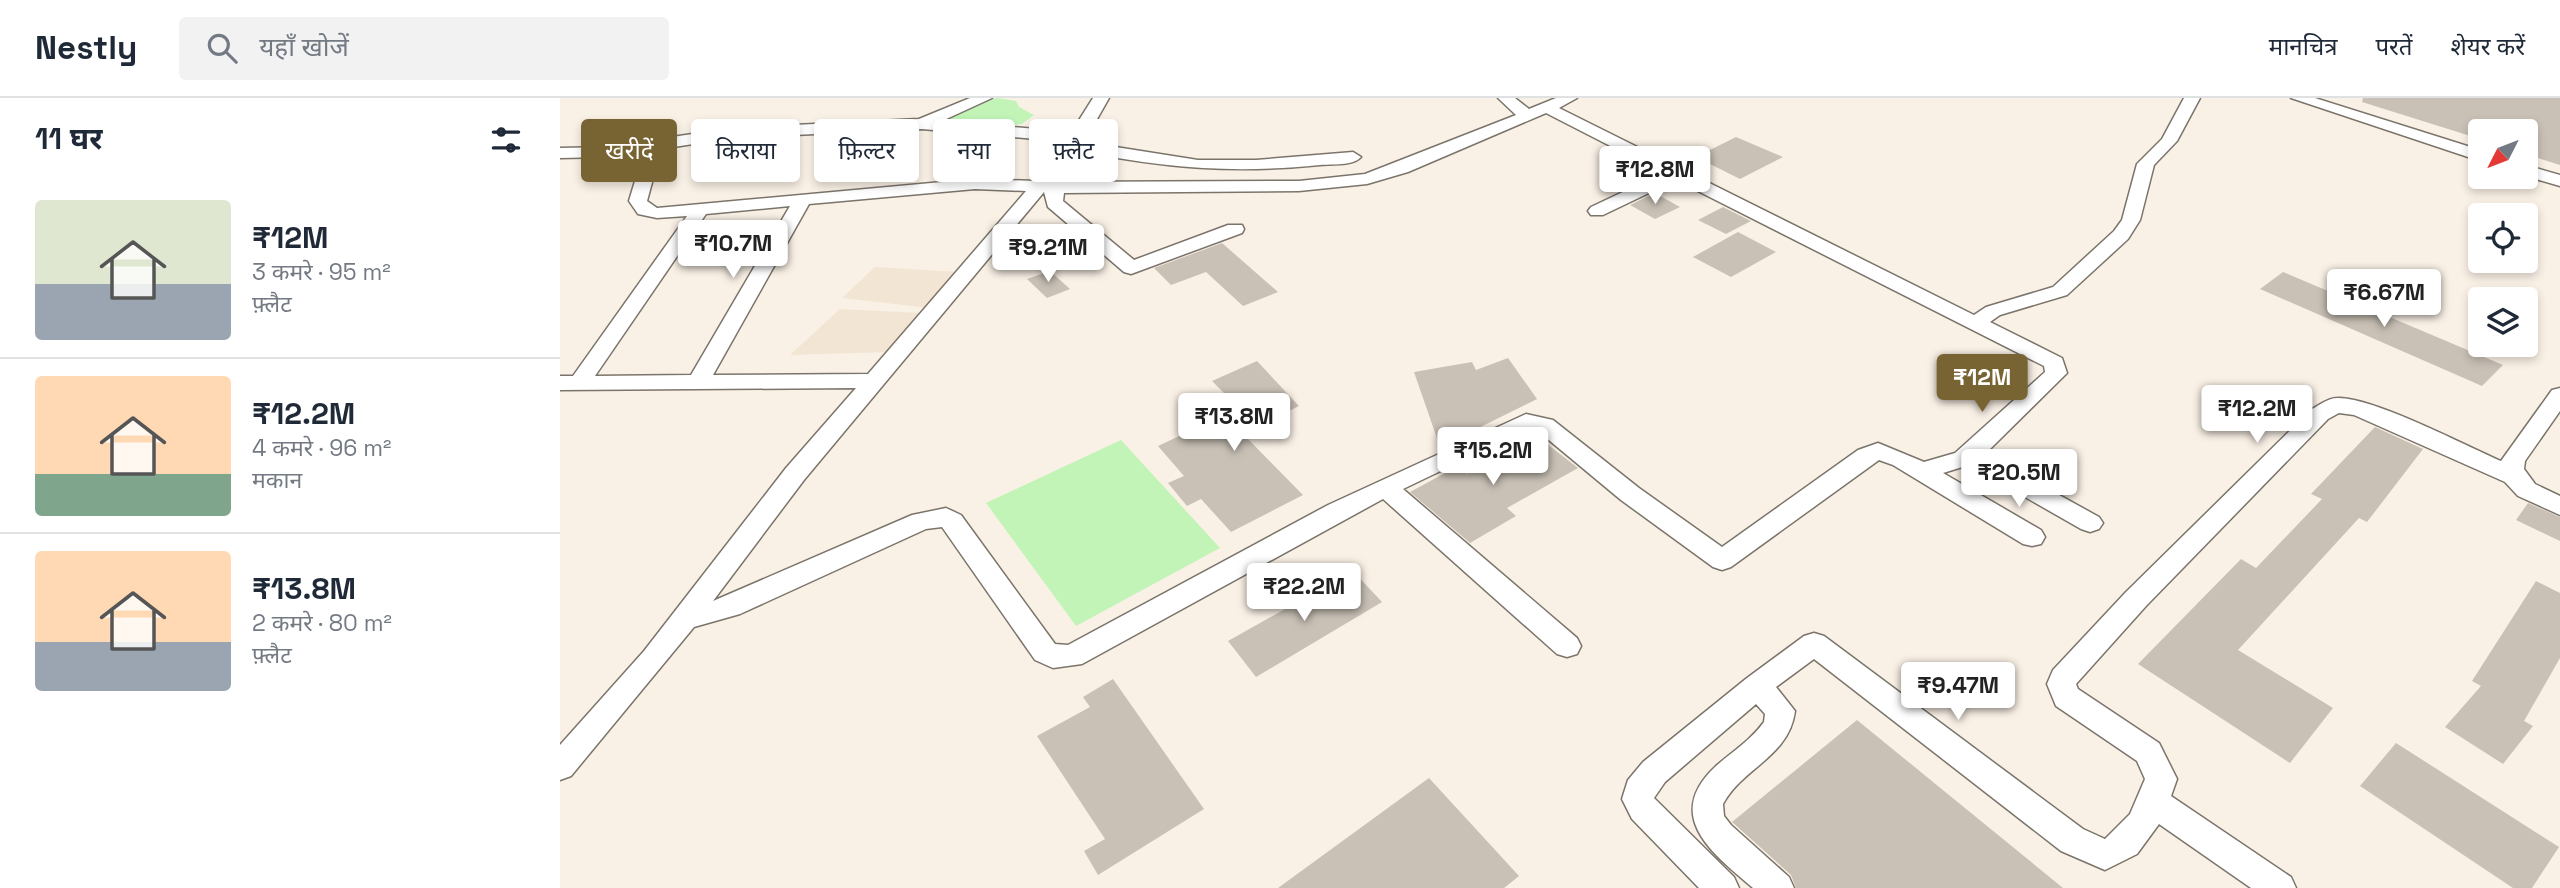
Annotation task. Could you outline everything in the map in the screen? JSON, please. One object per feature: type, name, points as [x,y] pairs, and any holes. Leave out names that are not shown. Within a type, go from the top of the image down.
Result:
[{"type":"street","points":[[922,124],[984,98]]},
{"type":"street","points":[[1089,119],[1101,98]]},
{"type":"street","points":[[1506,98],[1526,115]]},
{"type":"street","points":[[643,182],[639,206],[657,213],[975,184],[1017,184],[1048,188],[1299,186],[1367,179],[1402,168],[1569,98]]},
{"type":"street","points":[[1975,324],[1993,311],[2060,291],[2121,235],[2131,220],[2146,164],[2169,141],[2192,98]]},
{"type":"street","points":[[2299,98],[2468,152]]},
{"type":"street","points":[[1545,107],[2053,363],[2056,373],[1969,456],[1922,471]]},
{"type":"street","points":[[677,141],[732,133],[922,124],[1029,133]]},
{"type":"street","points":[[1118,151],[1196,165],[1273,165],[1353,157]]},
{"type":"street","points":[[560,153],[581,154]]},
{"type":"street","points":[[1597,211],[1676,173]]},
{"type":"street","points":[[2538,174],[2560,181]]},
{"type":"street","points":[[560,767],[605,717],[685,619],[759,520],[874,381],[1052,182]]},
{"type":"street","points":[[1048,188],[1054,203],[1131,268],[1235,229]]},
{"type":"street","points":[[699,380],[802,201]]},
{"type":"street","points":[[570,383],[699,211]]},
{"type":"street","points":[[570,383],[699,380],[874,381]]},
{"type":"street","points":[[2513,477],[2513,460],[2560,395]]},
{"type":"street","points":[[1722,888],[1643,809],[1638,799],[1639,790],[1654,772],[1757,686],[1814,644],[2072,840],[2105,855],[2117,852],[2155,803],[2161,779],[2154,759],[2148,752],[2066,697],[2061,684],[2063,678],[2136,599],[2320,414],[2336,405],[2359,408],[2513,477],[2526,490],[2560,506]]},
{"type":"street","points":[[685,619],[730,607],[936,516],[946,517],[1045,652],[1053,657],[1072,656],[1385,488],[1515,424],[1534,421],[1545,425],[1630,494],[1722,560],[1871,453],[1884,451],[2032,537]]},
{"type":"street","points":[[1969,456],[2090,523]]},
{"type":"street","points":[[1385,488],[1567,646]]},
{"type":"street","points":[[1757,686],[1780,711],[1778,728],[1710,794],[1706,810],[1716,830],[1777,888]]},
{"type":"street","points":[[2155,803],[2279,888]]},
{"type":"shaded area","points":[[875,267],[959,272],[930,308],[842,298]]},
{"type":"shaded area","points":[[840,309],[921,313],[890,352],[790,355]]},
{"type":"green space","points":[[997,98],[1016,101],[1019,107],[1034,115],[1022,124],[1015,125],[1015,119],[939,119]]},
{"type":"green space","points":[[1121,440],[1220,548],[1076,626],[986,503]]},
{"type":"building","points":[[2363,98],[2560,98],[2560,165],[2538,158],[2538,119],[2468,119],[2468,135],[2362,102]]},
{"type":"building","points":[[1736,137],[1783,157],[1740,179],[1696,157]]},
{"type":"building","points":[[1655,193],[1680,207],[1655,219],[1630,205]]},
{"type":"building","points":[[1723,207],[1751,221],[1726,234],[1698,220]]},
{"type":"building","points":[[1738,232],[1776,252],[1731,277],[1693,257]]},
{"type":"building","points":[[1222,243],[1278,292],[1243,306],[1206,272],[1171,285],[1154,268]]},
{"type":"building","points":[[1050,271],[1070,289],[1047,298],[1027,279]]},
{"type":"building","points":[[2283,272],[2468,350],[2468,357],[2484,357],[2503,365],[2482,386],[2260,289]]},
{"type":"building","points":[[1508,358],[1537,399],[1440,447],[1414,372],[1472,362],[1476,370]]},
{"type":"building","points":[[1257,361],[1299,406],[1243,434],[1303,495],[1231,532],[1201,499],[1187,506],[1168,483],[1184,476],[1158,446],[1239,408],[1212,381]]},
{"type":"building","points":[[2375,427],[2423,449],[2367,522],[2359,518],[2238,650],[2333,708],[2290,763],[2138,664],[2241,559],[2256,568],[2322,499],[2311,494]]},
{"type":"building","points":[[1533,433],[1578,468],[1507,508],[1516,516],[1470,543],[1410,492],[1458,466],[1467,474]]},
{"type":"building","points":[[2528,503],[2560,517],[2560,541],[2516,520]]},
{"type":"building","points":[[1353,571],[1382,602],[1256,677],[1228,641]]},
{"type":"building","points":[[2536,581],[2560,593],[2560,658],[2524,721],[2533,726],[2503,764],[2445,727],[2481,686],[2472,681]]},
{"type":"building","points":[[1113,679],[1204,809],[1098,875],[1084,851],[1105,839],[1037,736],[1090,707],[1083,697]]},
{"type":"building","points":[[1857,720],[2063,888],[1796,888],[1791,875],[1732,822]]},
{"type":"building","points":[[2396,743],[2559,847],[2532,888],[2513,888],[2360,786]]},
{"type":"building","points":[[1429,778],[1519,876],[1504,888],[1278,888]]}]
